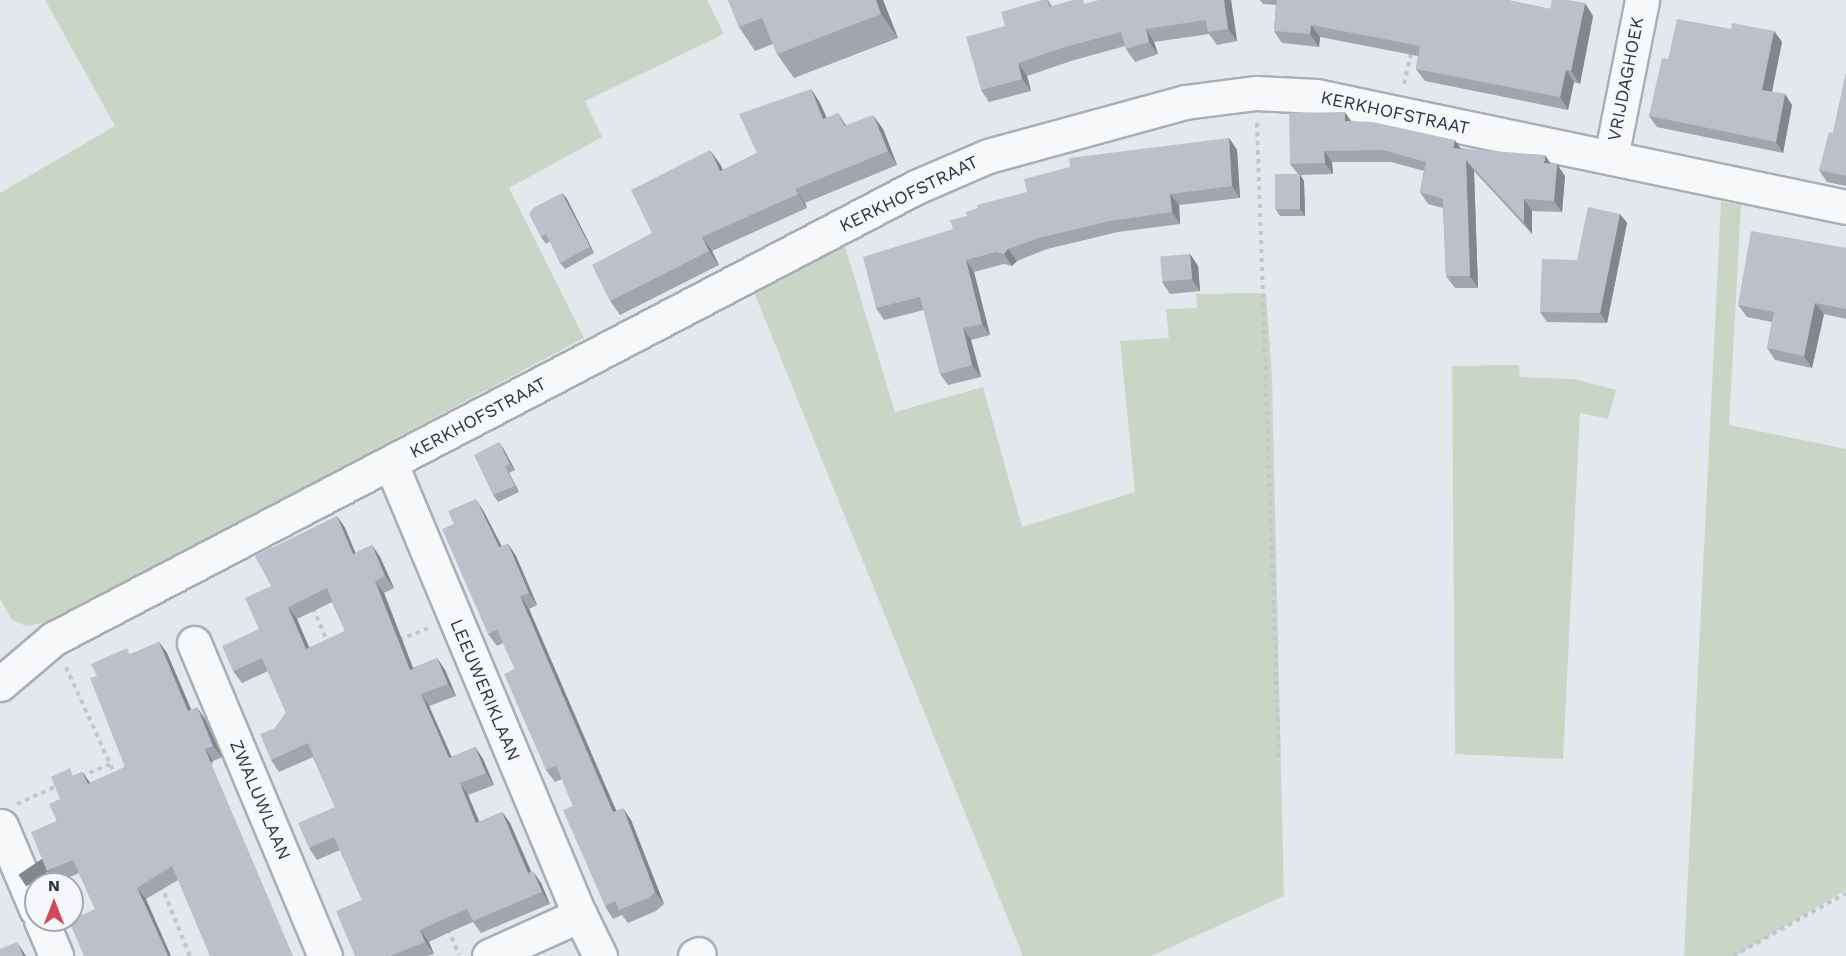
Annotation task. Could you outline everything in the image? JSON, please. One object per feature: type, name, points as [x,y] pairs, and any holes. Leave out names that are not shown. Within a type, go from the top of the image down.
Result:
[{"type":"street","name":"VRIJDAGHOEK","points":[[1611,157],[1642,0]]},
{"type":"street","name":"KERKHOFSTRAAT","points":[[4,671],[53,639],[916,187],[988,156],[1185,102],[1256,93],[1316,96],[1846,207]]},
{"type":"street","name":"LEEUWERIKLAAN","points":[[391,464],[580,915],[600,956]]},
{"type":"street","name":"ZWALUWLAAN","points":[[194,643],[325,956]]},
{"type":"street","points":[[5,816],[24,873]]},
{"type":"street","points":[[489,956],[580,915]]},
{"type":"street","points":[[46,932],[56,956]]},
{"type":"path","points":[[1397,114],[1414,42]]},
{"type":"path","points":[[1256,93],[1279,761]]},
{"type":"path","points":[[311,603],[333,655]]},
{"type":"path","points":[[390,644],[454,617]]},
{"type":"path","points":[[81,700],[119,785]]},
{"type":"path","points":[[70,781],[111,764]]},
{"type":"path","points":[[5,816],[60,785]]},
{"type":"path","points":[[159,881],[190,956]]},
{"type":"path","points":[[1733,956],[1846,893]]},
{"type":"path","points":[[446,924],[460,956]]},
{"type":"green space","points":[[45,0],[707,0],[724,34],[585,101],[602,137],[509,188],[584,338],[88,602],[49,622],[26,626],[12,620],[0,599],[0,193],[115,126]]},
{"type":"green space","points":[[1721,202],[1741,205],[1729,425],[1846,449],[1846,890],[1735,956],[1684,956]]},
{"type":"green space","points":[[844,243],[895,412],[983,387],[1022,527],[1135,492],[1120,341],[1169,338],[1166,309],[1197,308],[1196,294],[1266,293],[1272,378],[1284,896],[1151,956],[1023,956],[754,292]]},
{"type":"green space","points":[[1519,365],[1520,377],[1574,379],[1616,390],[1608,419],[1580,413],[1563,759],[1455,754],[1452,366]]},
{"type":"building","points":[[728,0],[876,0],[881,14],[777,54],[762,18],[739,27]]},
{"type":"building","points":[[1047,0],[1049,7],[1073,0],[1083,0],[1084,4],[1099,0],[1224,0],[1228,29],[1208,32],[1206,20],[1146,29],[1149,42],[1126,49],[1121,32],[1018,63],[1022,79],[981,90],[966,37],[1005,26],[1001,12]]},
{"type":"building","points":[[1277,0],[1507,0],[1550,9],[1552,0],[1585,3],[1571,71],[1566,70],[1560,97],[1416,69],[1420,46],[1311,25],[1310,34],[1274,31]]},
{"type":"building","points":[[1677,19],[1731,29],[1732,23],[1774,31],[1762,90],[1785,94],[1776,142],[1649,116],[1662,58],[1668,59]]},
{"type":"building","points":[[1846,73],[1846,176],[1819,170],[1829,132],[1833,133]]},
{"type":"building","points":[[811,89],[823,119],[838,113],[844,126],[873,115],[888,151],[795,189],[798,194],[702,237],[709,251],[610,301],[592,265],[652,233],[631,190],[710,150],[720,171],[757,153],[739,114]]},
{"type":"building","points":[[1345,112],[1345,121],[1373,122],[1455,140],[1453,148],[1545,155],[1544,163],[1557,164],[1554,201],[1524,199],[1524,222],[1466,160],[1470,276],[1446,276],[1443,199],[1420,192],[1426,162],[1383,150],[1324,151],[1325,163],[1290,164],[1289,113]]},
{"type":"building","points":[[1229,138],[1232,186],[1170,194],[1172,212],[1110,221],[1039,238],[1008,249],[1004,254],[996,252],[966,260],[982,324],[963,328],[972,365],[940,374],[920,297],[876,308],[863,257],[953,229],[950,220],[967,216],[966,212],[978,208],[977,205],[1027,192],[1024,179],[1070,167],[1069,158]]},
{"type":"building","points":[[1275,174],[1300,174],[1300,209],[1275,209]]},
{"type":"building","points":[[562,193],[590,247],[560,263],[546,234],[541,237],[529,214],[533,208]]},
{"type":"building","points":[[1588,207],[1620,214],[1600,313],[1540,312],[1542,259],[1577,260]]},
{"type":"building","points":[[1751,231],[1846,248],[1846,309],[1815,303],[1804,356],[1767,348],[1774,312],[1738,305]]},
{"type":"building","points":[[1190,254],[1192,279],[1162,282],[1160,257]]},
{"type":"building","points":[[499,442],[510,464],[505,466],[515,486],[493,495],[474,455]]},
{"type":"building","points":[[476,499],[499,547],[508,544],[529,593],[520,596],[613,812],[623,808],[655,892],[648,898],[619,910],[615,901],[605,906],[563,810],[573,806],[556,766],[546,770],[504,674],[515,669],[497,630],[488,634],[442,529],[454,524],[448,511]]},
{"type":"building","points":[[337,516],[353,554],[372,545],[385,576],[375,581],[410,670],[437,658],[448,684],[421,694],[449,758],[475,747],[486,773],[460,783],[476,823],[502,812],[528,873],[533,871],[542,892],[473,921],[467,909],[420,930],[425,942],[390,956],[355,956],[336,911],[362,900],[334,837],[309,848],[298,823],[335,807],[308,743],[271,760],[260,734],[275,728],[286,713],[262,658],[233,671],[222,646],[259,629],[245,598],[271,586],[255,556]],"holes":[[[327,588],[345,631],[306,649],[288,607]]]},
{"type":"building","points":[[159,642],[188,711],[197,707],[213,746],[205,749],[293,956],[210,956],[172,866],[137,888],[168,956],[84,956],[74,932],[84,932],[84,914],[95,909],[84,884],[84,872],[78,872],[73,860],[47,871],[31,832],[57,821],[49,804],[60,799],[51,777],[70,768],[73,776],[82,772],[88,784],[125,767],[90,678],[97,676],[91,664],[127,648],[130,655]]},
{"type":"building","points":[[17,942],[23,956],[0,956],[0,949]]}]
